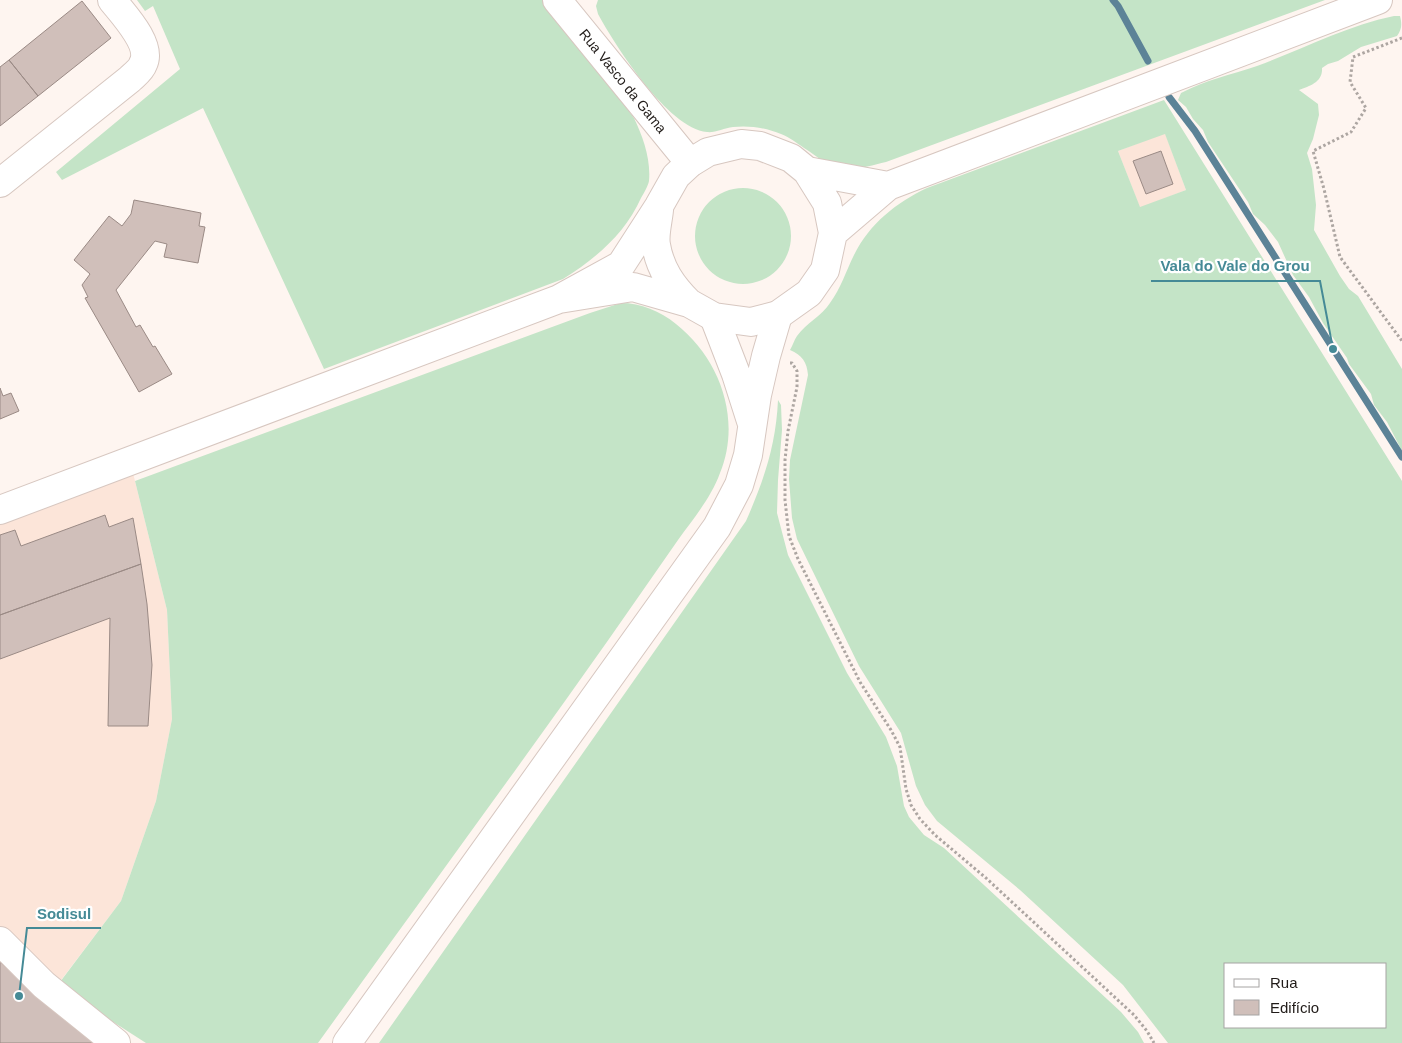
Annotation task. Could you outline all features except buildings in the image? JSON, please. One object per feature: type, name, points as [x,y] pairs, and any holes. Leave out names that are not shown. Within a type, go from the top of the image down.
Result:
[{"type":"main road","points":[[0,183],[130,79],[144,64],[145,53],[142,41],[136,30],[112,0]]},
{"type":"main road","name":"Rua Vasco da Gama","points":[[557,0],[690,163]]},
{"type":"main road","points":[[833,233],[888,186],[1378,0]]},
{"type":"main road","points":[[0,510],[559,299],[621,264],[676,176],[690,163],[708,152],[741,144],[760,146],[791,158],[807,171],[827,203],[833,233],[825,270],[809,293],[778,315],[751,322],[714,317],[689,303],[633,287],[559,299]]},
{"type":"main road","points":[[807,171],[888,186]]},
{"type":"main road","points":[[659,206],[656,244],[665,274],[673,287],[689,303]]},
{"type":"main road","points":[[347,1043],[717,527],[739,485],[748,455],[766,356],[778,315]]},
{"type":"main road","points":[[714,317],[752,425]]},
{"type":"main road","points":[[0,941],[44,985],[116,1043]]},
{"type":"path","points":[[1402,38],[1353,57],[1350,82],[1366,108],[1351,132],[1313,152],[1340,257],[1402,341]]},
{"type":"path","points":[[766,356],[792,363],[797,371],[797,387],[784,460],[785,500],[789,536],[798,559],[860,682],[900,747],[906,789],[911,805],[920,820],[986,878],[1134,1015],[1154,1043]]},
{"type":"shaded area","points":[[1165,133],[1186,190],[1140,208],[1118,151]]},
{"type":"shaded area","points":[[132,469],[167,610],[172,719],[156,801],[121,901],[52,992],[117,1043],[0,1043],[0,518]]},
{"type":"green space","points":[[137,0],[546,0],[634,118],[648,156],[648,185],[627,223],[618,234],[598,254],[563,279],[324,369],[203,108],[62,180],[56,172],[180,69],[153,6],[145,11]]},
{"type":"green space","points":[[598,0],[1325,0],[886,162],[844,169],[828,164],[790,138],[769,130],[739,126],[707,132],[692,127],[676,117],[645,84],[617,46],[598,14],[596,6]]},
{"type":"green space","points":[[1400,16],[1401,22],[1401,29],[1397,36],[1361,47],[1338,61],[1328,64],[1322,68],[1322,73],[1318,80],[1299,90],[1318,104],[1319,115],[1313,139],[1307,153],[1312,169],[1316,205],[1314,230],[1340,276],[1349,289],[1358,296],[1402,369],[1402,451],[1387,422],[1374,405],[1371,394],[1349,364],[1309,297],[1293,275],[1278,242],[1265,225],[1253,214],[1248,202],[1208,142],[1203,130],[1193,119],[1186,107],[1178,100],[1181,93],[1218,78],[1257,66],[1325,38],[1376,20]]},
{"type":"green space","points":[[1164,100],[1402,481],[1402,1043],[1168,1043],[1123,985],[1020,890],[937,821],[925,805],[916,786],[901,733],[859,666],[797,539],[792,518],[789,479],[790,460],[808,375],[803,360],[798,354],[790,350],[801,331],[823,312],[830,303],[854,255],[868,233],[885,215],[905,200],[927,188]],"holes":[[[1165,134],[1186,190],[1140,207],[1118,151]]]},
{"type":"green space","points":[[734,188],[752,188],[770,196],[783,209],[791,227],[788,255],[770,276],[752,284],[734,284],[716,276],[703,263],[695,245],[695,227],[703,209],[716,196]]},
{"type":"green space","points":[[621,303],[643,306],[670,319],[705,354],[723,391],[727,411],[729,432],[726,453],[720,473],[712,491],[701,508],[609,639],[318,1043],[146,1043],[107,1018],[60,982],[121,901],[156,801],[172,719],[167,610],[135,481]]},
{"type":"green space","points":[[778,400],[781,405],[782,430],[777,513],[788,555],[847,673],[886,737],[897,766],[904,806],[909,817],[924,835],[944,848],[1121,1012],[1138,1032],[1144,1043],[379,1043],[746,521],[772,447]]},
{"type":"waterway","points":[[1113,0],[1148,61]]},
{"type":"waterway","points":[[1169,97],[1195,131],[1402,457]]},
{"type":"place","name":"Vala do Vale do Grou","points":[[1333,349]]},
{"type":"place","name":"Sodisul","points":[[19,996]]}]
